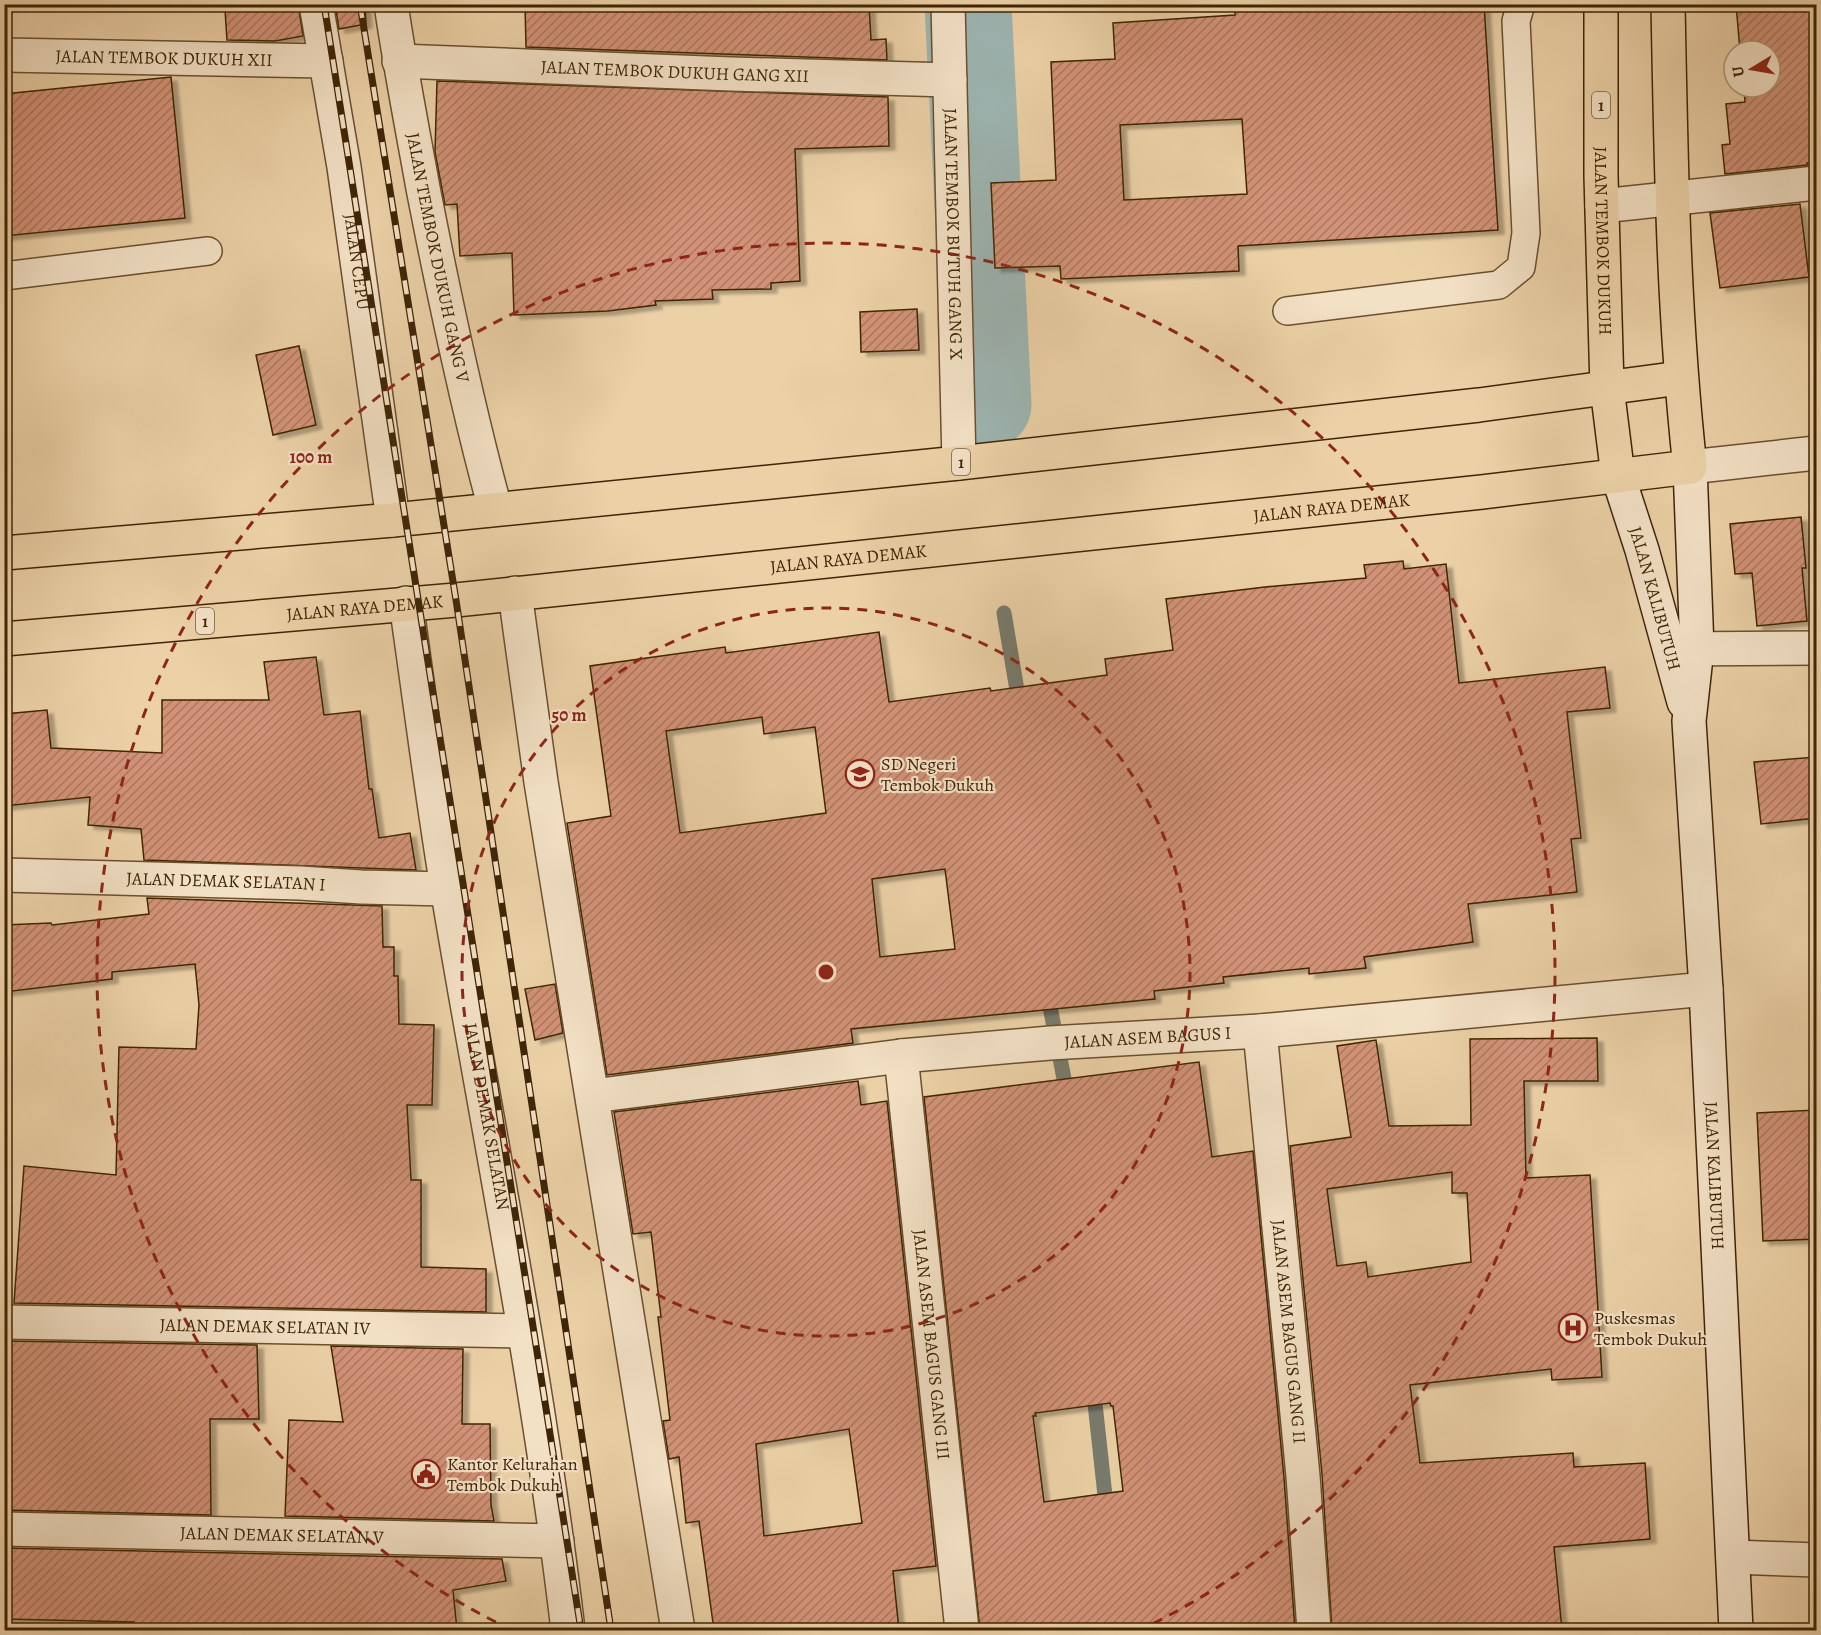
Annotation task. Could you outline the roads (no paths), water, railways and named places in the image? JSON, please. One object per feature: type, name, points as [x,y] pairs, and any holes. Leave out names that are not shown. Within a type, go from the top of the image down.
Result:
[{"type":"highway","name":"JALAN TEMBOK DUKUH","points":[[1601,4],[1602,206],[1607,388],[1618,476]]},
{"type":"highway","points":[[1668,4],[1671,197],[1680,378],[1690,466]]},
{"type":"highway","points":[[1607,388],[1680,378]]},
{"type":"highway","name":"1","points":[[4,553],[393,520],[960,463],[1479,405],[1607,388]]},
{"type":"highway","name":"JALAN RAYA DEMAK","points":[[4,639],[515,593],[1618,476],[1690,466]]},
{"type":"street","name":"JALAN CEPU","points":[[316,4],[344,167],[393,520]]},
{"type":"street","name":"JALAN TEMBOK DUKUH GANG V","points":[[391,4],[399,61],[446,309],[471,422],[495,508]]},
{"type":"street","name":"JALAN TEMBOK BUTUH GANG X","points":[[948,4],[960,463]]},
{"type":"street","name":"JALAN TEMBOK DUKUH XII","points":[[4,55],[326,61]]},
{"type":"street","name":"JALAN TEMBOK DUKUH GANG XII","points":[[399,61],[950,80]]},
{"type":"street","points":[[1602,206],[1816,183]]},
{"type":"street","points":[[1690,466],[1816,453]]},
{"type":"street","name":"JALAN KALIBUTUH","points":[[1690,466],[1683,649],[1706,989],[1736,1630]]},
{"type":"street","name":"JALAN KALIBUTUH","points":[[1618,476],[1642,550],[1683,649]]},
{"type":"street","points":[[515,593],[541,783],[678,1630]]},
{"type":"street","name":"JALAN DEMAK SELATAN","points":[[405,603],[447,889],[524,1331],[557,1541],[568,1630]]},
{"type":"street","points":[[1683,649],[1816,648]]},
{"type":"street","name":"JALAN DEMAK SELATAN I","points":[[4,875],[447,889]]},
{"type":"street","name":"JALAN ASEM BAGUS I","points":[[592,1096],[901,1056],[1102,1040],[1260,1031],[1706,989]]},
{"type":"street","name":"JALAN ASEM BAGUS GANG II","points":[[1260,1031],[1303,1476],[1314,1630]]},
{"type":"street","name":"JALAN ASEM BAGUS GANG III","points":[[901,1056],[962,1630]]},
{"type":"street","name":"JALAN DEMAK SELATAN IV","points":[[4,1322],[524,1331]]},
{"type":"street","name":"JALAN DEMAK SELATAN V","points":[[4,1529],[557,1541]]},
{"type":"street","points":[[1733,1557],[1816,1560]]},
{"type":"lane","points":[[1287,311],[1499,285],[1521,267],[1526,233],[1516,21],[1521,4]]},
{"type":"lane","points":[[4,276],[208,251]]},
{"type":"waterway","points":[[968,4],[988,405]]},
{"type":"waterway","points":[[1004,613],[1020,708]]},
{"type":"waterway","points":[[1047,991],[1066,1089],[1064,1097]]},
{"type":"waterway","points":[[1093,1385],[1107,1514]]},
{"type":"railway","points":[[324,4],[581,1630]]},
{"type":"railway","points":[[360,4],[456,600],[611,1630]]},
{"type":"place","name":"SD Negeri Tembok Dukuh","points":[[860,774]]},
{"type":"place","name":"Puskesmas Tembok Dukuh","points":[[1573,1328]]},
{"type":"place","name":"Kantor Kelurahan Tembok Dukuh","points":[[426,1474]]}]
